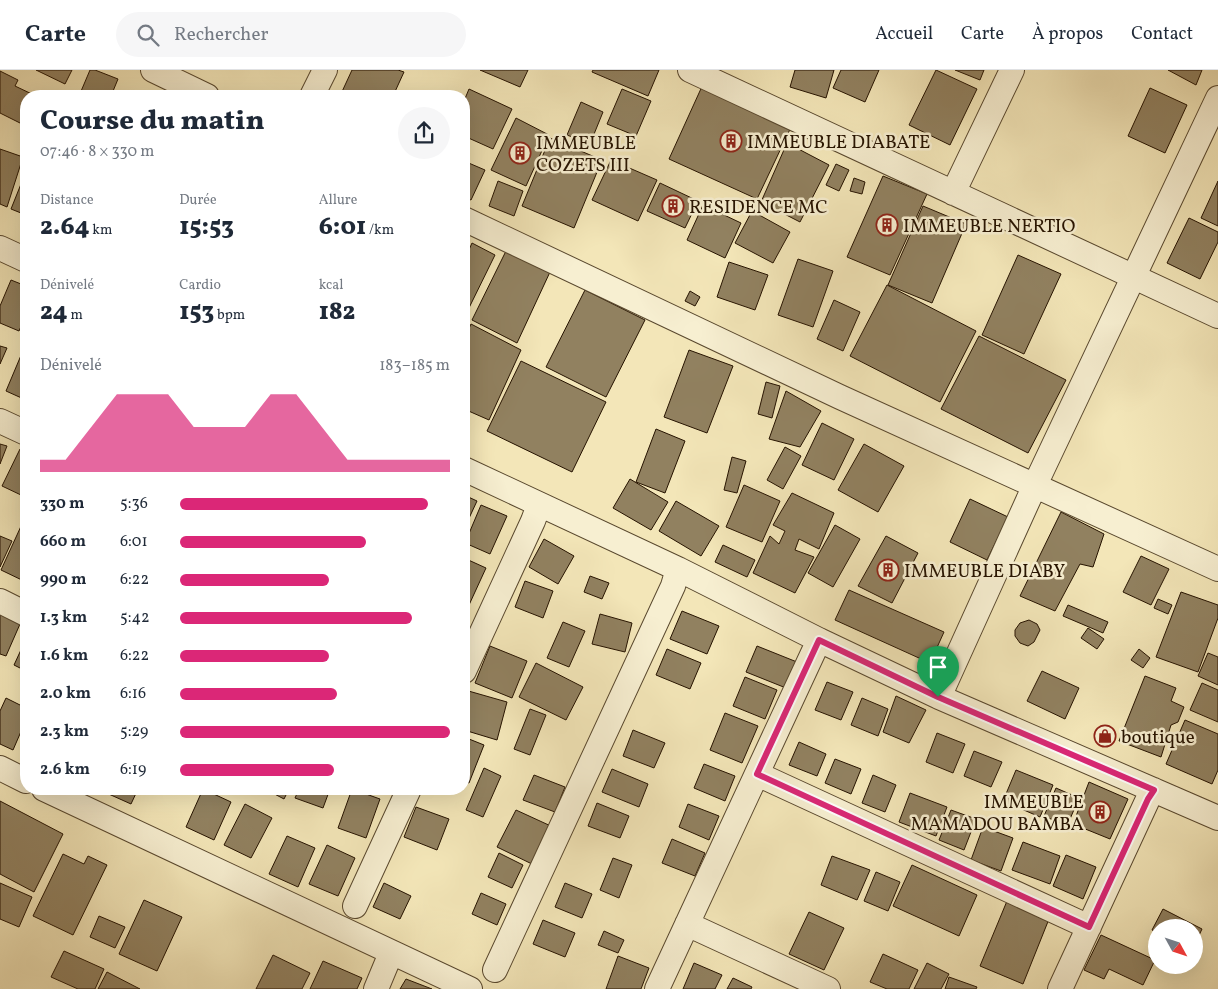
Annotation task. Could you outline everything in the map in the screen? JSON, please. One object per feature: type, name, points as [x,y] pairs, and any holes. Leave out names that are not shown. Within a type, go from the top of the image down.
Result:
[{"type":"street","points":[[153,70],[195,90]]},
{"type":"street","points":[[315,90],[325,70]]},
{"type":"street","points":[[690,70],[1218,316]]},
{"type":"street","points":[[953,193],[1012,70]]},
{"type":"street","points":[[938,697],[1035,485],[1218,98]]},
{"type":"street","points":[[470,222],[840,397],[1218,569]]},
{"type":"street","points":[[0,248],[20,257]]},
{"type":"street","points":[[0,421],[20,430]]},
{"type":"street","points":[[470,472],[678,569],[938,697],[1218,818]]},
{"type":"street","points":[[471,638],[539,505]]},
{"type":"street","points":[[495,970],[673,586],[678,569]]},
{"type":"street","points":[[0,602],[20,611]]},
{"type":"street","points":[[657,989],[819,640]]},
{"type":"street","points":[[0,768],[20,777]]},
{"type":"street","points":[[757,774],[1089,927]]},
{"type":"street","points":[[1060,989],[1148,799],[1154,790]]},
{"type":"street","points":[[57,795],[470,989]]},
{"type":"street","points":[[355,906],[406,795]]},
{"type":"street","points":[[687,924],[828,989]]},
{"type":"street","points":[[376,989],[391,953]]},
{"type":"building","points":[[36,70],[72,70],[65,84]]},
{"type":"building","points":[[90,70],[95,70],[118,79],[113,90],[82,90]]},
{"type":"building","points":[[352,70],[398,70],[404,72],[396,90],[343,90]]},
{"type":"building","points":[[480,70],[528,70],[520,87]]},
{"type":"building","points":[[593,70],[659,70],[648,96],[592,72]]},
{"type":"building","points":[[795,70],[834,70],[826,98],[790,87]]},
{"type":"building","points":[[841,70],[879,70],[865,102],[833,88]]},
{"type":"building","points":[[936,70],[977,89],[950,145],[909,125]]},
{"type":"building","points":[[955,70],[984,70],[980,80]]},
{"type":"building","points":[[1168,70],[1202,70],[1196,85]]},
{"type":"building","points":[[0,71],[18,80],[15,86],[23,90],[20,90],[20,123],[0,113]]},
{"type":"building","name":"IMMEUBLE DIABATE","points":[[704,82],[793,123],[757,199],[669,159]]},
{"type":"building","points":[[1150,88],[1187,105],[1165,153],[1128,136]]},
{"type":"building","points":[[622,89],[651,101],[636,136],[607,124]]},
{"type":"building","points":[[469,90],[512,109],[493,149],[470,139]]},
{"type":"building","points":[[581,102],[603,112],[590,144],[567,135]]},
{"type":"building","name":"IMMEUBLE COZETS III","points":[[516,118],[549,135],[526,186],[491,170]]},
{"type":"building","points":[[550,138],[602,160],[574,228],[522,206]]},
{"type":"building","points":[[787,143],[829,165],[800,222],[761,202]]},
{"type":"building","points":[[0,149],[20,156],[20,166],[7,207],[0,204]]},
{"type":"building","points":[[611,160],[657,180],[638,221],[592,200]]},
{"type":"building","points":[[470,164],[485,170],[470,200]]},
{"type":"building","points":[[836,164],[849,170],[839,191],[826,185]]},
{"type":"building","name":"IMMEUBLE NERTIO","points":[[883,176],[927,194],[890,275],[847,257]]},
{"type":"building","points":[[854,178],[865,182],[862,194],[850,191]]},
{"type":"building","points":[[498,181],[523,191],[514,216],[489,206]]},
{"type":"building","points":[[1218,181],[1218,226],[1201,218]]},
{"type":"building","name":"RESIDENCE MC","points":[[660,183],[698,201],[685,228],[647,211]]},
{"type":"building","points":[[20,186],[20,213],[11,209]]},
{"type":"building","points":[[703,205],[741,223],[725,258],[687,240]]},
{"type":"building","points":[[923,206],[966,224],[932,303],[888,285]]},
{"type":"building","points":[[752,211],[790,232],[773,263],[735,243]]},
{"type":"building","points":[[1189,218],[1218,232],[1218,242],[1200,279],[1167,263]]},
{"type":"building","points":[[472,243],[495,255],[470,306],[470,248]]},
{"type":"building","points":[[506,251],[550,272],[517,343],[472,320]]},
{"type":"building","points":[[1018,255],[1061,274],[1024,354],[982,335]]},
{"type":"building","points":[[798,259],[833,271],[813,327],[778,315]]},
{"type":"building","points":[[729,262],[768,275],[755,310],[717,297]]},
{"type":"building","points":[[11,280],[20,284],[19,331],[0,323],[0,306]]},
{"type":"building","points":[[887,285],[976,331],[940,402],[850,356]]},
{"type":"building","points":[[585,290],[645,320],[606,397],[546,367]]},
{"type":"building","points":[[690,291],[700,297],[695,306],[685,301]]},
{"type":"building","points":[[834,300],[860,312],[843,351],[817,339]]},
{"type":"building","points":[[471,324],[521,350],[489,420],[470,412]]},
{"type":"building","points":[[979,336],[1066,380],[1028,453],[941,409]]},
{"type":"building","points":[[0,346],[7,348],[0,364]]},
{"type":"building","points":[[689,350],[733,366],[707,433],[664,417]]},
{"type":"building","points":[[20,358],[20,397],[6,391]]},
{"type":"building","points":[[521,361],[606,402],[572,472],[487,431]]},
{"type":"building","points":[[766,382],[780,386],[772,418],[758,414]]},
{"type":"building","points":[[786,391],[821,411],[800,447],[769,439]]},
{"type":"building","points":[[822,423],[854,439],[834,480],[802,465]]},
{"type":"building","points":[[656,429],[685,441],[665,493],[636,482]]},
{"type":"building","points":[[0,444],[7,446],[0,464]]},
{"type":"building","points":[[864,444],[904,466],[878,512],[838,490]]},
{"type":"building","points":[[785,447],[801,456],[783,489],[767,480]]},
{"type":"building","points":[[20,449],[20,495],[2,486]]},
{"type":"building","points":[[732,457],[746,461],[737,493],[724,490]]},
{"type":"building","points":[[630,479],[668,502],[651,530],[613,508]]},
{"type":"building","points":[[744,485],[780,501],[762,542],[726,527]]},
{"type":"building","points":[[792,493],[834,513],[819,549],[799,539],[795,550],[814,557],[795,593],[753,573],[770,536],[779,544],[785,531],[773,525]]},
{"type":"building","points":[[470,498],[477,501],[470,516]]},
{"type":"building","points":[[970,499],[1008,517],[987,560],[950,542]]},
{"type":"building","points":[[676,501],[719,526],[701,556],[659,531]]},
{"type":"building","points":[[481,505],[507,516],[490,554],[470,545],[470,531]]},
{"type":"building","points":[[1061,512],[1104,534],[1093,567],[1080,564],[1055,611],[1020,596]]},
{"type":"building","points":[[835,525],[860,539],[833,587],[808,573]]},
{"type":"building","points":[[20,528],[20,579],[1,570]]},
{"type":"building","points":[[0,536],[12,541],[0,567]]},
{"type":"building","name":"IMMEUBLE DIABY","points":[[886,536],[918,553],[892,603],[858,586]]},
{"type":"building","points":[[544,539],[574,556],[558,584],[529,567]]},
{"type":"building","points":[[723,545],[755,560],[747,577],[715,562]]},
{"type":"building","points":[[1141,556],[1169,569],[1151,605],[1123,592]]},
{"type":"building","points":[[470,561],[486,568],[470,603]]},
{"type":"building","points":[[590,576],[609,583],[602,599],[584,592]]},
{"type":"building","points":[[525,581],[553,591],[543,618],[515,607]]},
{"type":"building","points":[[849,590],[944,632],[930,663],[835,620]]},
{"type":"building","points":[[1181,592],[1218,605],[1218,618],[1198,672],[1156,657]]},
{"type":"building","points":[[1158,599],[1172,605],[1168,614],[1154,608]]},
{"type":"building","points":[[1068,605],[1108,622],[1103,633],[1063,616]]},
{"type":"building","points":[[682,611],[719,626],[707,654],[670,639]]},
{"type":"building","points":[[0,614],[20,624],[6,656],[0,654]]},
{"type":"building","points":[[600,614],[632,623],[625,652],[592,644]]},
{"type":"building","points":[[1029,620],[1037,624],[1040,630],[1034,642],[1028,646],[1020,643],[1015,636],[1015,630],[1020,623]]},
{"type":"building","points":[[563,622],[585,631],[569,667],[547,658]]},
{"type":"building","points":[[1088,628],[1104,639],[1097,649],[1081,638]]},
{"type":"building","points":[[490,646],[527,661],[512,698],[475,683]]},
{"type":"building","points":[[757,646],[797,662],[786,688],[746,672]]},
{"type":"building","points":[[667,649],[701,663],[690,689],[656,675]]},
{"type":"building","points":[[1139,649],[1150,658],[1143,668],[1131,660]]},
{"type":"building","points":[[20,652],[20,668],[14,665]]},
{"type":"building","points":[[1208,653],[1218,657],[1218,685],[1198,676]]},
{"type":"building","points":[[536,663],[583,687],[566,720],[519,697]]},
{"type":"building","points":[[1042,671],[1079,688],[1065,719],[1027,701]]},
{"type":"building","points":[[1145,676],[1176,688],[1171,701],[1184,707],[1178,722],[1171,725],[1161,757],[1119,741]]},
{"type":"building","points":[[745,677],[777,690],[765,719],[733,706]]},
{"type":"building","points":[[827,682],[853,692],[841,720],[815,710]]},
{"type":"building","points":[[1202,683],[1218,690],[1218,722],[1190,710]]},
{"type":"building","points":[[470,691],[507,702],[497,740],[470,732]]},
{"type":"building","points":[[896,696],[926,710],[909,743],[883,732]]},
{"type":"building","points":[[6,698],[20,705],[20,734],[13,750],[0,744],[0,711]]},
{"type":"building","points":[[862,698],[888,709],[878,736],[851,725]]},
{"type":"building","points":[[530,709],[546,715],[530,755],[514,749]]},
{"type":"building","points":[[725,713],[758,726],[742,763],[710,750]]},
{"type":"building","points":[[1185,720],[1218,734],[1218,770],[1212,784],[1166,764]]},
{"type":"building","points":[[633,730],[665,743],[654,768],[623,756]]},
{"type":"building","points":[[937,733],[965,744],[953,773],[926,762]]},
{"type":"building","points":[[470,739],[484,745],[470,780]]},
{"type":"building","points":[[799,742],[826,754],[817,776],[789,765]]},
{"type":"building","points":[[974,751],[1002,762],[991,787],[964,776]]},
{"type":"building","points":[[835,759],[861,769],[851,794],[825,783]]},
{"type":"building","points":[[704,764],[735,776],[725,801],[694,788]]},
{"type":"building","points":[[484,768],[501,776],[483,817],[466,810]]},
{"type":"building","points":[[612,769],[648,784],[639,807],[602,792]]},
{"type":"building","points":[[1016,770],[1053,785],[1040,817],[1003,801]]},
{"type":"building","points":[[534,775],[565,787],[555,812],[523,800]]},
{"type":"building","points":[[873,775],[896,785],[885,812],[862,803]]},
{"type":"building","name":"IMMEUBLE MAMADOU BAMBA","points":[[1089,782],[1128,799],[1110,839],[1073,824]]},
{"type":"building","points":[[1056,788],[1079,798],[1067,826],[1044,816]]},
{"type":"building","points":[[910,793],[947,807],[936,836],[899,822]]},
{"type":"building","points":[[111,795],[135,795],[131,804]]},
{"type":"building","points":[[200,795],[216,795],[231,802],[214,840],[186,827]]},
{"type":"building","points":[[276,795],[286,795],[284,799]]},
{"type":"building","points":[[296,795],[328,795],[323,808],[295,798]]},
{"type":"building","points":[[350,795],[369,795],[380,799],[366,838],[338,828]]},
{"type":"building","points":[[0,801],[63,834],[34,892],[0,874]]},
{"type":"building","points":[[597,803],[629,816],[620,838],[588,826]]},
{"type":"building","points":[[245,804],[272,818],[251,858],[224,845]]},
{"type":"building","points":[[688,804],[719,816],[709,840],[679,827]]},
{"type":"building","points":[[416,807],[449,819],[437,850],[404,837]]},
{"type":"building","points":[[516,810],[553,827],[534,865],[497,847]]},
{"type":"building","points":[[951,810],[976,819],[964,850],[939,840]]},
{"type":"building","points":[[983,827],[1013,838],[1001,871],[971,860]]},
{"type":"building","points":[[287,836],[315,848],[298,887],[269,874]]},
{"type":"building","points":[[672,839],[705,853],[695,876],[662,863]]},
{"type":"building","points":[[1023,842],[1060,856],[1050,884],[1012,870]]},
{"type":"building","points":[[327,845],[355,858],[338,896],[309,884]]},
{"type":"building","points":[[499,853],[523,865],[512,888],[488,877]]},
{"type":"building","points":[[63,854],[84,864],[88,856],[107,865],[73,935],[33,916]]},
{"type":"building","points":[[1066,855],[1096,867],[1083,899],[1053,886]]},
{"type":"building","points":[[832,856],[870,870],[857,900],[821,885]]},
{"type":"building","points":[[613,858],[632,865],[619,898],[600,890]]},
{"type":"building","points":[[912,865],[977,895],[959,936],[893,906]]},
{"type":"building","points":[[876,872],[900,882],[888,911],[864,901]]},
{"type":"building","points":[[0,883],[32,897],[19,927],[0,919]]},
{"type":"building","points":[[384,883],[411,896],[400,919],[373,907]]},
{"type":"building","points":[[565,883],[592,894],[582,918],[555,907]]},
{"type":"building","points":[[481,893],[506,904],[497,925],[472,914]]},
{"type":"building","points":[[144,900],[182,917],[157,971],[119,954]]},
{"type":"building","points":[[1007,901],[1049,919],[1023,984],[980,966]]},
{"type":"building","points":[[1163,909],[1182,919],[1158,919]]},
{"type":"building","points":[[809,912],[844,928],[824,970],[789,954]]},
{"type":"building","points":[[99,916],[125,927],[115,948],[90,937]]},
{"type":"building","points":[[543,920],[575,933],[565,957],[533,944]]},
{"type":"building","points":[[604,931],[624,940],[618,953],[598,945]]},
{"type":"building","points":[[1101,935],[1148,957],[1148,974],[1143,985],[1109,969],[1104,979],[1084,970]]},
{"type":"building","points":[[64,951],[104,969],[95,989],[78,989],[51,977]]},
{"type":"building","points":[[883,954],[918,970],[909,989],[887,989],[870,982]]},
{"type":"building","points":[[273,955],[310,973],[302,989],[256,989]]},
{"type":"building","points":[[618,956],[649,968],[641,989],[606,989]]},
{"type":"building","points":[[323,961],[362,978],[357,989],[310,989]]},
{"type":"building","points":[[694,963],[722,975],[715,989],[683,989]]},
{"type":"building","points":[[927,963],[949,974],[941,989],[914,989]]},
{"type":"building","points":[[107,972],[140,989],[98,989]]},
{"type":"building","points":[[949,977],[977,987],[976,989],[945,989]]},
{"type":"building","points":[[733,978],[752,987],[751,989],[727,989]]},
{"type":"building","points":[[406,979],[432,989],[400,989]]},
{"type":"place","name":"IMMEUBLE DIABATE","points":[[731,141]]},
{"type":"place","name":"IMMEUBLE COZETS III","points":[[520,153]]},
{"type":"place","name":"RESIDENCE MC","points":[[673,206]]},
{"type":"place","name":"IMMEUBLE NERTIO","points":[[887,225]]},
{"type":"place","name":"IMMEUBLE DIABY","points":[[888,570]]},
{"type":"place","name":"boutique","points":[[1105,736]]},
{"type":"place","name":"IMMEUBLE MAMADOU BAMBA","points":[[1100,812]]},
{"type":"route","points":[[819,640],[938,697],[1154,790],[1148,799],[1089,927],[757,774],[819,640]]}]
